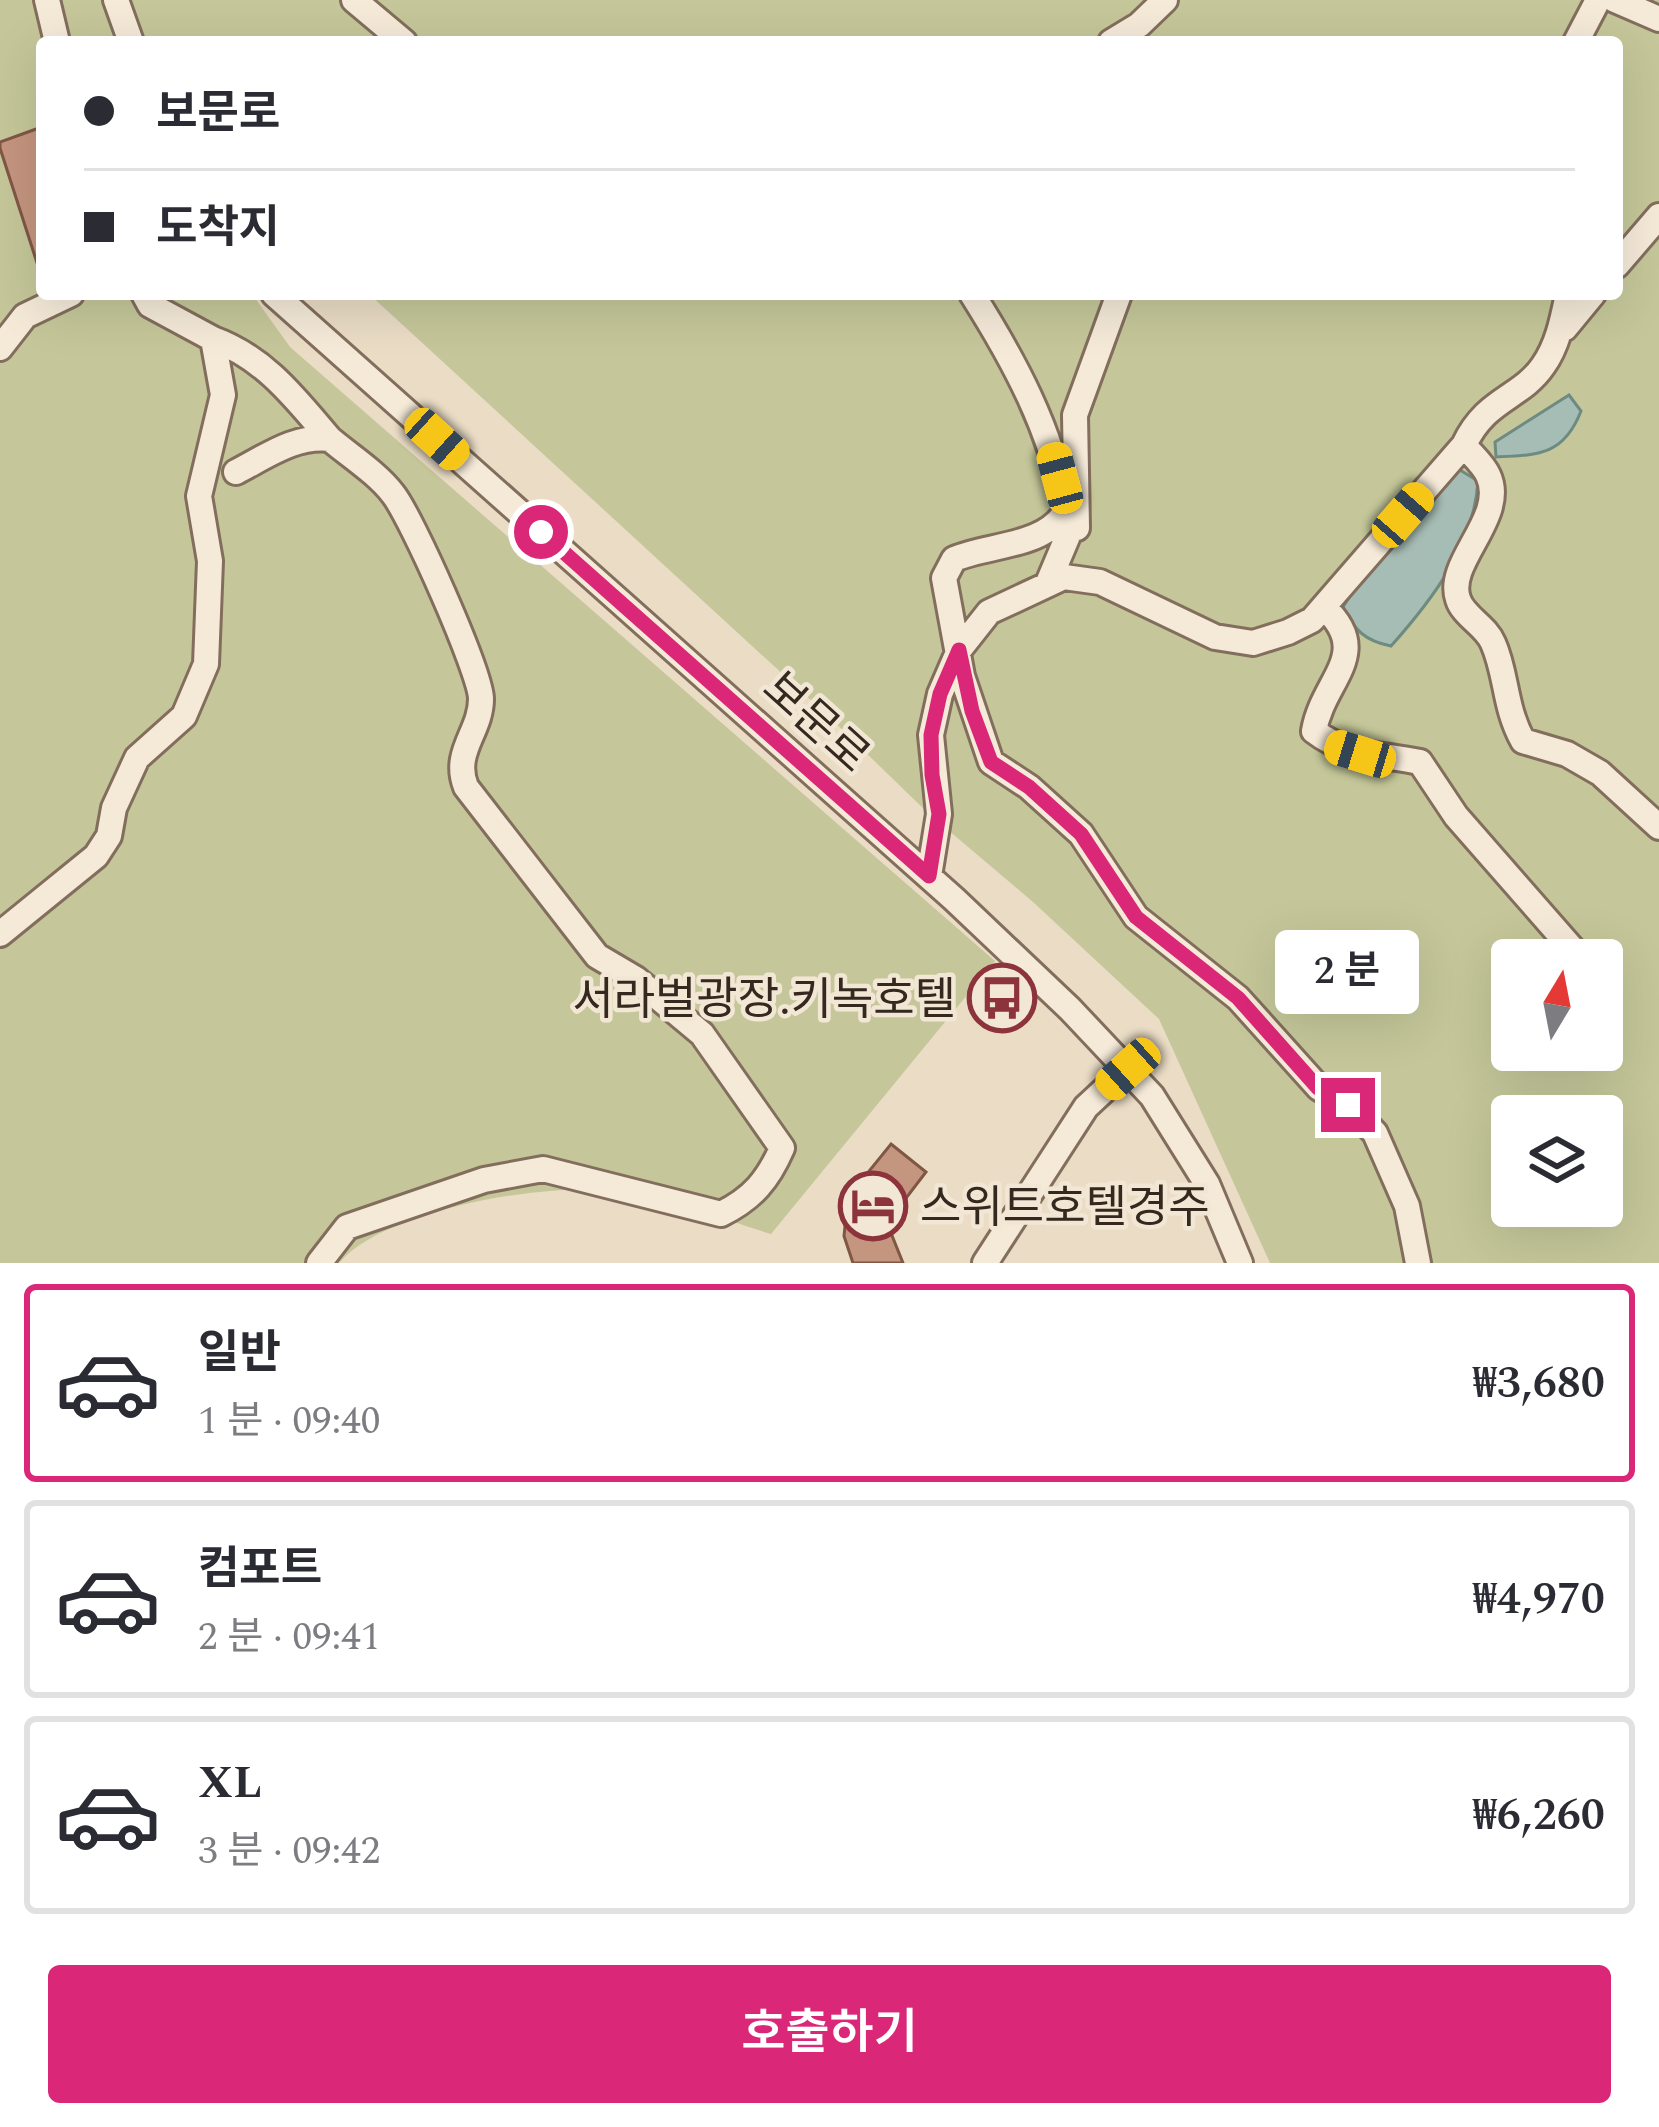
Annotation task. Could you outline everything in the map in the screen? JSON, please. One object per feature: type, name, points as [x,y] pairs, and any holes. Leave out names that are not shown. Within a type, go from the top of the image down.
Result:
[{"type":"street","points":[[46,0],[55,36]]},
{"type":"street","points":[[116,0],[129,36]]},
{"type":"street","points":[[354,0],[397,36]]},
{"type":"street","points":[[1121,36],[1166,0]]},
{"type":"street","points":[[1579,36],[1598,0]]},
{"type":"street","points":[[1615,0],[1659,19]]},
{"type":"street","points":[[1623,258],[1659,215]]},
{"type":"street","points":[[0,348],[25,316],[58,300]]},
{"type":"street","points":[[147,300],[213,339],[243,350],[268,369],[330,439],[393,493],[480,685],[482,702],[461,755],[466,787],[596,956],[636,979],[702,1034],[782,1148],[770,1175],[752,1197],[722,1214],[543,1169],[484,1180],[347,1228],[319,1263]]},
{"type":"street","name":"보문로","points":[[281,300],[929,876],[1128,1069],[1152,1096],[1207,1184],[1240,1263]]},
{"type":"street","points":[[976,300],[1024,382],[1049,439],[1072,526],[1056,580]]},
{"type":"street","points":[[1056,580],[1077,533],[1076,415],[1117,300]]},
{"type":"street","points":[[929,876],[939,814],[931,735],[940,694],[959,650],[988,612],[1056,580],[1100,582],[1215,637],[1253,643],[1300,626],[1324,607],[1464,446],[1475,422],[1541,370],[1556,340],[1566,300]]},
{"type":"street","points":[[1556,340],[1588,300]]},
{"type":"street","points":[[0,934],[96,856],[109,836],[136,758],[184,716],[206,664],[210,561],[199,496],[224,395],[213,339]]},
{"type":"street","points":[[236,472],[295,441],[310,436],[330,439]]},
{"type":"street","points":[[1464,446],[1488,475],[1491,492],[1478,540],[1463,562],[1456,586],[1458,602],[1493,641],[1511,719],[1523,741],[1567,754],[1600,773],[1659,827]]},
{"type":"street","points":[[1066,511],[1044,533],[954,560],[944,578],[972,711],[991,762],[1029,787],[1081,834],[1136,917],[1238,998],[1318,1088],[1348,1105],[1375,1133],[1407,1206],[1418,1263]]},
{"type":"street","points":[[1324,607],[1343,625],[1348,645],[1318,710],[1314,731],[1331,745],[1360,754],[1420,762],[1456,816],[1564,939]]},
{"type":"street","points":[[985,1263],[1086,1107],[1128,1069]]},
{"type":"green space","points":[[0,0],[1659,0],[1659,1263],[1270,1263],[1159,1019],[928,813],[376,300],[1623,300],[1623,36],[36,36],[36,300],[256,300],[290,347],[995,961],[771,1234],[682,1205],[597,1189],[475,1202],[394,1227],[362,1243],[339,1263],[0,1263]]},
{"type":"water","points":[[1569,395],[1581,411],[1558,444],[1537,453],[1496,457],[1495,442]]},
{"type":"water","points":[[1455,467],[1478,481],[1460,549],[1436,590],[1391,646],[1367,638],[1343,607]]},
{"type":"building","points":[[36,129],[36,260],[0,148],[0,142]]},
{"type":"building","name":"스위트호텔경주","points":[[891,1144],[926,1172],[890,1219],[903,1263],[853,1263],[844,1236],[848,1197]]},
{"type":"place","name":"서라벌광장.키녹호텔","points":[[1002,998]]},
{"type":"place","name":"스위트호텔경주","points":[[873,1206]]},
{"type":"route","points":[[541,532],[929,876],[939,814],[931,735],[940,694],[959,650],[962,676],[991,762],[1029,787],[1081,834],[1136,917],[1238,998],[1318,1088],[1348,1105]]}]
